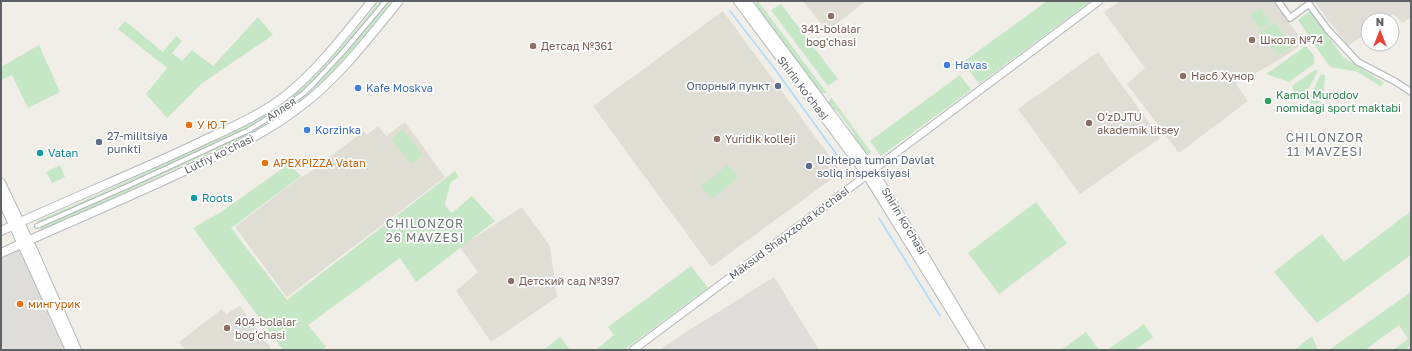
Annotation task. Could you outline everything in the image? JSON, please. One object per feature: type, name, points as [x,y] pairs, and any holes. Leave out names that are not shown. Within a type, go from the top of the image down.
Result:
[{"type":"main road","name":"Lutfiy ko'chasi","points":[[1,231],[179,152],[237,125],[265,109],[291,91],[308,75],[372,1]]},
{"type":"main road","name":"Lutfiy ko'chasi","points":[[1,253],[171,178],[252,138],[278,123],[305,104],[329,82],[399,1]]},
{"type":"main road","name":"Shirin ko'chasi","points":[[743,2],[870,172],[981,350]]},
{"type":"main road","name":"Shirin ko'chasi","points":[[870,172],[975,350]]},
{"type":"main road","points":[[1,183],[16,224]]},
{"type":"main road","points":[[1,198],[16,224],[77,350]]},
{"type":"main road","points":[[25,242],[70,350]]},
{"type":"street","name":"Аллея","points":[[37,226],[249,130],[275,114],[304,93],[315,82],[343,52],[386,1]]},
{"type":"street","name":"Maksud Shayxzoda ko'chasi","points":[[633,350],[1099,1]]},
{"type":"street","points":[[1278,1],[1290,18],[1309,4],[1328,30],[1358,62],[1396,82],[1411,92]]},
{"type":"shaded area","name":"341-bolalar bog'chasi","points":[[803,1],[866,1],[827,31]]},
{"type":"shaded area","name":"Насб Хунор","points":[[1120,1],[1273,1],[1304,43],[1279,60],[1236,84],[1248,101],[1179,153],[1127,84],[1145,68],[1104,12]]},
{"type":"shaded area","points":[[1314,1],[1411,1],[1411,17],[1403,23],[1400,20],[1400,12],[1360,12],[1360,38],[1348,46]]},
{"type":"shaded area","name":"Yuridik kolleji","points":[[723,11],[841,172],[711,267],[593,106]]},
{"type":"shaded area","name":"OʻzDJTU akademik litsey","points":[[1098,52],[1160,138],[1080,194],[1018,109]]},
{"type":"shaded area","points":[[405,122],[445,177],[287,297],[235,227],[364,131],[367,135],[378,126],[386,136]]},
{"type":"shaded area","name":"Детский сад №397","points":[[522,207],[550,246],[557,297],[491,342],[456,291],[478,272],[460,247]]},
{"type":"shaded area","points":[[21,244],[70,350],[1,350],[1,253]]},
{"type":"shaded area","points":[[774,277],[819,350],[661,350],[666,345]]},
{"type":"shaded area","name":"404-bolalar bog'chasi","points":[[240,306],[272,350],[185,350],[179,342],[222,309],[226,314]]},
{"type":"green space","points":[[380,1],[392,1],[342,61],[316,87],[274,119],[252,133],[42,231],[37,221],[221,138],[275,108],[300,89],[322,68]]},
{"type":"green space","points":[[757,1],[827,93],[821,93],[755,6]]},
{"type":"green space","points":[[1047,1],[1091,1],[979,84],[963,62]]},
{"type":"green space","points":[[781,4],[838,79],[828,86],[771,10]]},
{"type":"green space","points":[[1260,8],[1271,22],[1260,29],[1250,15]]},
{"type":"green space","points":[[1310,11],[1342,56],[1384,83],[1380,86],[1358,72],[1331,67],[1298,20]]},
{"type":"green space","points":[[258,17],[273,35],[201,84],[167,118],[146,94],[167,68],[118,29],[125,21],[163,52],[176,36],[182,41],[172,53],[182,61],[192,50],[213,66]]},
{"type":"green space","points":[[1275,22],[1292,46],[1278,56],[1260,32]]},
{"type":"green space","points":[[39,45],[60,92],[28,108],[12,75],[1,80],[1,67]]},
{"type":"green space","points":[[1306,46],[1314,56],[1314,64],[1289,82],[1266,74]]},
{"type":"green space","points":[[1316,69],[1318,71],[1303,99],[1297,101],[1292,86]]},
{"type":"green space","points":[[1321,74],[1325,75],[1323,100],[1317,104],[1310,103],[1309,99]]},
{"type":"green space","points":[[960,75],[971,90],[881,156],[870,141]]},
{"type":"green space","points":[[831,97],[871,152],[867,155],[838,112],[828,103]]},
{"type":"green space","points":[[403,129],[423,155],[411,164],[391,139]]},
{"type":"green space","points":[[289,164],[301,176],[231,228],[287,300],[455,171],[459,177],[451,182],[445,203],[446,207],[452,213],[472,196],[495,221],[416,282],[400,258],[308,325],[326,347],[324,350],[283,350],[193,228],[221,212]]},
{"type":"green space","points":[[60,165],[65,177],[52,183],[46,172]]},
{"type":"green space","points":[[728,165],[738,178],[711,199],[701,186]]},
{"type":"green space","points":[[1036,202],[1067,243],[999,294],[968,253]]},
{"type":"green space","points":[[1411,211],[1411,255],[1317,323],[1274,272],[1322,234],[1344,262]]},
{"type":"green space","points":[[691,266],[708,288],[624,350],[597,349],[614,335],[608,327]]},
{"type":"green space","points":[[1411,292],[1411,345],[1405,350],[1393,350],[1408,339],[1399,325],[1365,350],[1329,350]]},
{"type":"green space","points":[[1144,324],[1153,337],[1135,350],[1107,350]]},
{"type":"green space","points":[[1086,332],[1099,350],[1061,350]]},
{"type":"green space","points":[[1312,336],[1318,350],[1294,350]]},
{"type":"green space","points":[[560,337],[570,350],[543,350]]},
{"type":"waterway","points":[[730,11],[777,72],[845,166]]},
{"type":"waterway","points":[[879,218],[940,316]]},
{"type":"place","name":"341-bolalar bog'chasi","points":[[831,16]]},
{"type":"place","name":"Школа №74","points":[[1252,40]]},
{"type":"place","name":"Детсад №361","points":[[533,46]]},
{"type":"place","name":"Havas","points":[[947,65]]},
{"type":"place","name":"Насб Хунор","points":[[1183,76]]},
{"type":"place","name":"Опорный пункт","points":[[778,86]]},
{"type":"place","name":"Kafe Moskva","points":[[358,88]]},
{"type":"place","name":"Kamol Murodov nomidagi sport maktabi","points":[[1268,101]]},
{"type":"place","name":"OʻzDJTU akademik litsey","points":[[1089,123]]},
{"type":"place","name":"У Ю Т","points":[[189,125]]},
{"type":"place","name":"Korzinka","points":[[307,130]]},
{"type":"place","name":"Yuridik kolleji","points":[[717,139]]},
{"type":"place","name":"27-militsiya punkti","points":[[99,142]]},
{"type":"place","name":"Vatan","points":[[40,153]]},
{"type":"place","name":"APEXPIZZA Vatan","points":[[265,163]]},
{"type":"place","name":"Uchtepa tuman Davlat soliq inspeksiyasi","points":[[809,166]]},
{"type":"place","name":"Roots","points":[[194,198]]},
{"type":"place","name":"Детский сад №397","points":[[511,281]]},
{"type":"place","name":"мингурик","points":[[20,304]]},
{"type":"place","name":"404-bolalar bog'chasi","points":[[227,328]]},
{"type":"district","name":"CHILONZOR 11 MAVZESI","points":[[1325,145]]},
{"type":"district","name":"CHILONZOR 26 MAVZESI","points":[[425,231]]}]
